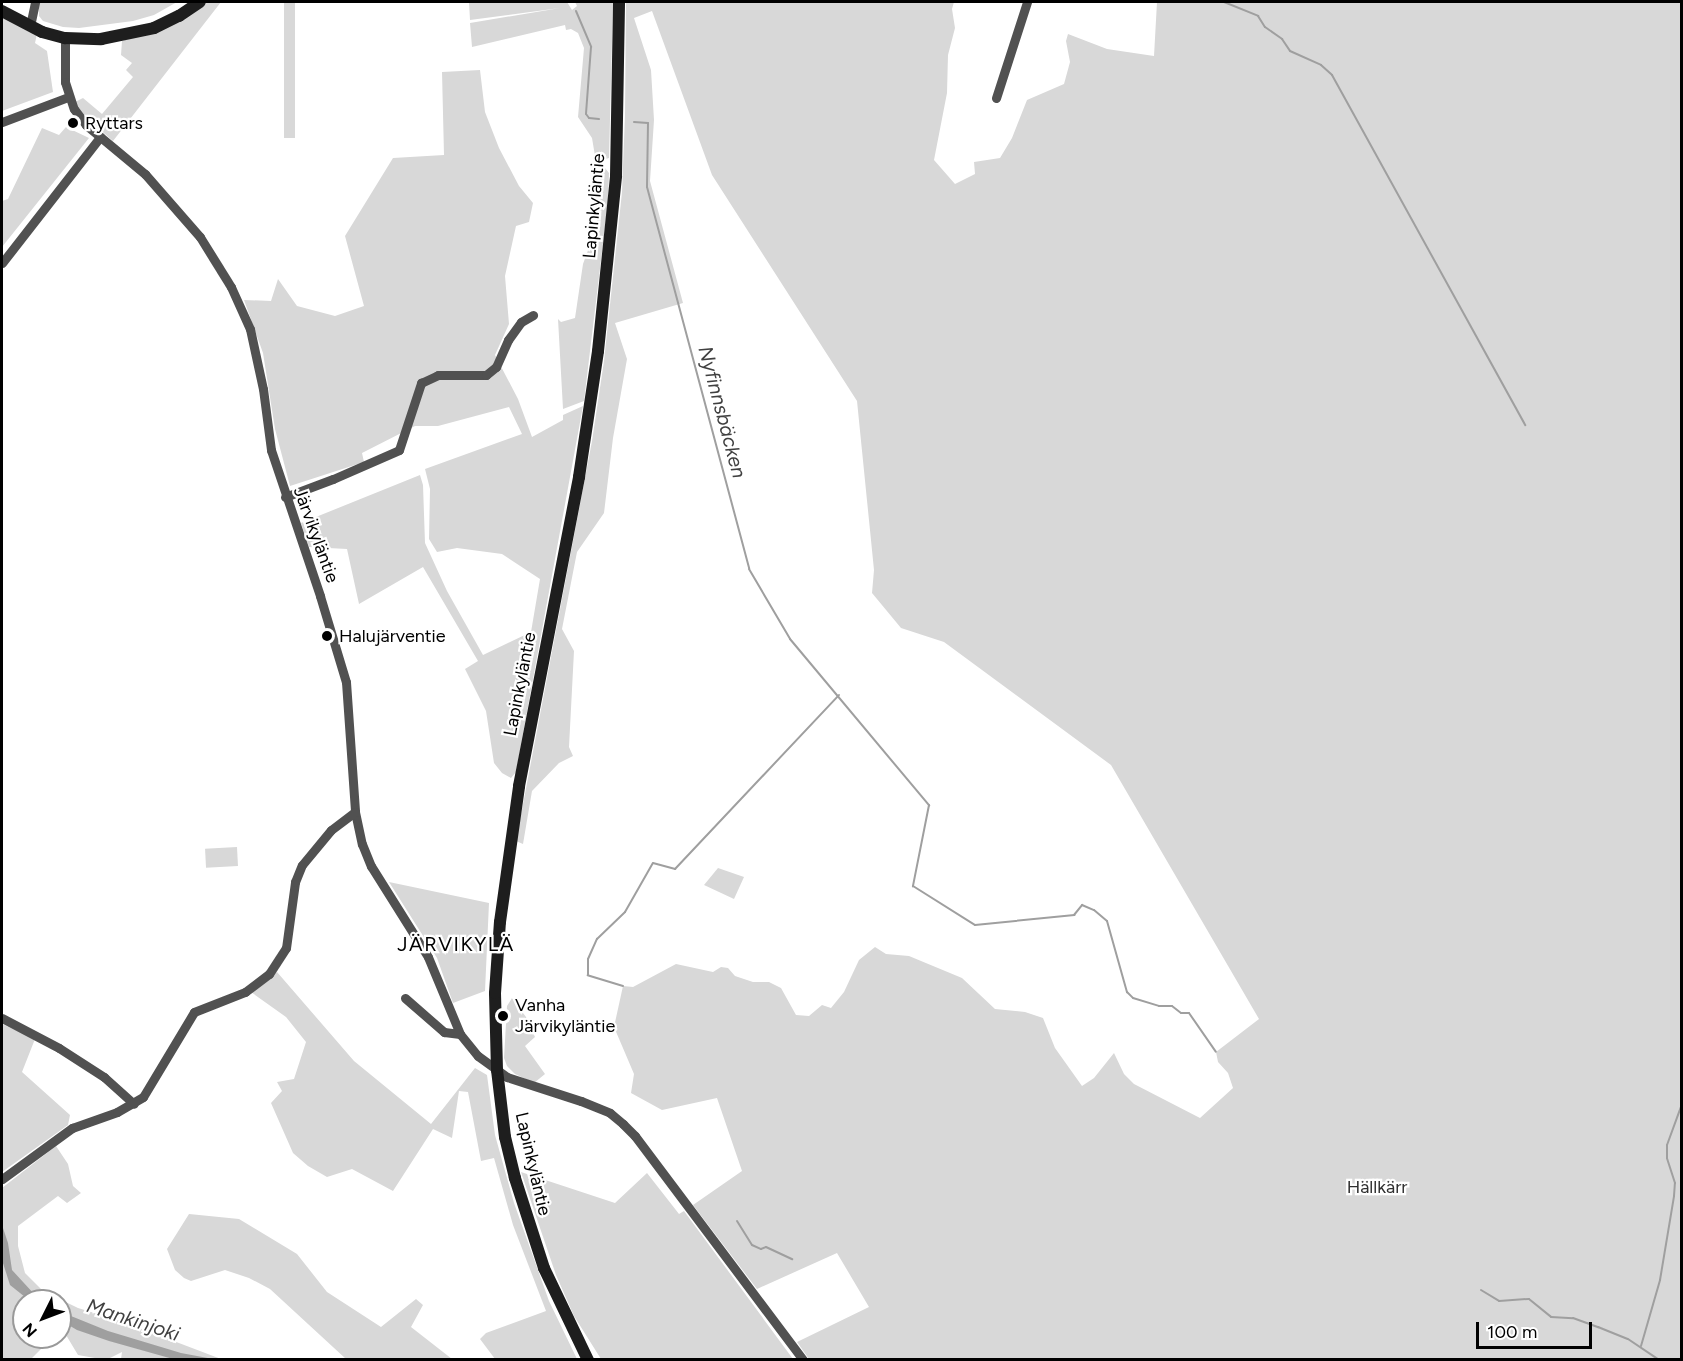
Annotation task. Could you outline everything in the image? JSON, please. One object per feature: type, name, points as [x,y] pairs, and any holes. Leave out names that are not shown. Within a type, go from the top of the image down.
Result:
[{"type":"main road","points":[[2,11],[30,26],[65,38],[101,39],[130,34],[179,16],[200,2]]},
{"type":"main road","name":"Lapinkyläntie","points":[[588,1359],[558,1301],[526,1219],[505,1137],[497,1070],[495,993],[508,855],[579,477],[598,351],[616,176],[619,2]]},
{"type":"street","points":[[30,26],[35,2]]},
{"type":"street","points":[[996,98],[1027,2]]},
{"type":"street","name":"Järvikyläntie","points":[[65,38],[64,70],[68,97],[79,116],[100,137],[137,166],[174,205],[209,250],[236,295],[250,328],[258,357],[271,450],[346,682],[355,812],[362,844],[371,866],[428,957],[460,1034],[478,1056],[497,1070]]},
{"type":"street","points":[[2,122],[68,97]]},
{"type":"street","points":[[2,263],[100,137]]},
{"type":"street","points":[[285,497],[399,450],[421,383],[438,375],[486,375],[496,367],[508,340],[521,322],[533,315]]},
{"type":"street","points":[[2,1179],[72,1128],[134,1104],[150,1088],[194,1012],[245,992],[275,967],[286,948],[295,882],[302,865],[331,830],[355,812]]},
{"type":"street","points":[[405,998],[432,1025],[444,1032],[460,1034]]},
{"type":"street","points":[[2,1018],[59,1048],[104,1077],[134,1104]]},
{"type":"street","points":[[497,1070],[529,1086],[581,1101],[609,1113],[623,1124],[635,1136],[803,1359]]},
{"type":"green space","points":[[39,2],[177,2],[154,15],[133,21],[79,28],[63,27],[43,21],[39,16]]},
{"type":"green space","points":[[207,2],[221,2],[113,141],[82,114],[75,102],[83,98],[102,114],[133,77],[126,70],[132,63],[121,55],[122,41],[184,19]]},
{"type":"green space","points":[[284,2],[295,2],[295,138],[284,138]]},
{"type":"green space","points":[[469,2],[567,2],[572,10],[577,6],[575,2],[613,2],[609,158],[596,162],[592,138],[578,117],[584,48],[578,33],[571,29],[566,30],[565,25],[472,47],[470,23],[560,8],[470,20]]},
{"type":"green space","name":"Hällkärr","points":[[626,2],[954,2],[952,9],[955,28],[948,55],[947,93],[934,160],[955,184],[975,174],[974,162],[1000,158],[1012,138],[1027,100],[1064,84],[1070,62],[1066,41],[1068,34],[1107,49],[1154,56],[1157,2],[1681,2],[1681,1359],[809,1359],[797,1342],[869,1307],[837,1253],[757,1289],[693,1205],[742,1171],[717,1098],[662,1110],[631,1093],[634,1074],[614,1027],[623,986],[633,987],[676,964],[713,972],[721,967],[728,968],[735,976],[753,982],[769,982],[781,988],[796,1015],[809,1016],[822,1005],[831,1008],[844,992],[859,960],[875,947],[886,954],[909,956],[962,978],[995,1009],[1025,1012],[1043,1018],[1055,1048],[1082,1086],[1094,1078],[1114,1053],[1124,1074],[1134,1084],[1200,1118],[1233,1088],[1228,1073],[1218,1062],[1216,1052],[1259,1019],[1111,765],[944,642],[901,628],[872,593],[874,570],[857,401],[712,175],[652,11],[634,18],[651,70],[654,120],[650,181],[683,303],[615,323],[627,359],[613,438],[604,513],[577,552],[562,629],[574,651],[569,747],[573,756],[559,763],[532,791],[523,844],[516,841],[592,441],[604,361],[622,192]]},
{"type":"green space","points":[[2,16],[37,34],[35,43],[47,51],[53,92],[2,111]]},
{"type":"green space","points":[[480,70],[485,112],[499,148],[519,186],[533,203],[529,222],[516,226],[505,276],[509,324],[495,355],[518,399],[532,437],[563,420],[563,415],[583,406],[516,772],[511,778],[502,773],[494,763],[486,711],[465,669],[478,661],[423,567],[359,604],[347,549],[309,547],[301,523],[420,475],[423,485],[425,543],[447,591],[483,655],[531,632],[540,579],[502,554],[457,548],[437,552],[429,539],[430,489],[425,469],[522,434],[509,407],[438,426],[415,426],[362,453],[364,462],[290,486],[275,429],[263,353],[244,300],[271,301],[278,279],[297,306],[335,316],[364,306],[345,236],[393,158],[444,155],[442,72]]},
{"type":"green space","points":[[66,127],[89,138],[2,247],[2,201],[8,199],[42,128],[59,135]]},
{"type":"green space","points":[[605,168],[609,173],[608,202],[584,401],[563,409],[558,319],[561,322],[575,318],[583,264],[595,231],[600,206],[600,176],[597,171]]},
{"type":"green space","points":[[237,847],[238,866],[206,868],[205,849]]},
{"type":"green space","points":[[718,868],[744,877],[734,899],[704,885]]},
{"type":"green space","points":[[389,882],[489,903],[485,991],[453,1003],[437,958]]},
{"type":"green space","points":[[277,972],[354,1061],[431,1124],[475,1068],[487,1075],[495,1135],[514,1203],[549,1301],[577,1359],[495,1359],[480,1339],[486,1333],[546,1311],[513,1225],[494,1158],[481,1161],[468,1092],[459,1091],[452,1138],[433,1129],[393,1191],[352,1169],[327,1177],[308,1166],[293,1153],[271,1103],[282,1091],[277,1082],[294,1079],[306,1042],[286,1017],[251,992]]},
{"type":"green space","points":[[512,998],[526,1017],[535,1037],[525,1046],[545,1074],[534,1083],[515,1074],[507,1066],[504,1058],[507,1006]]},
{"type":"green space","points":[[2,1024],[35,1039],[22,1072],[70,1115],[68,1125],[2,1172]]},
{"type":"green space","points":[[56,1146],[68,1164],[73,1186],[81,1193],[67,1203],[58,1196],[18,1226],[18,1246],[25,1273],[41,1289],[12,1289],[12,1349],[41,1349],[31,1359],[2,1360],[2,1188]]},
{"type":"green space","points":[[521,1172],[615,1203],[647,1173],[679,1214],[684,1211],[793,1359],[601,1359],[574,1316],[556,1275]]},
{"type":"green space","points":[[189,1214],[239,1219],[297,1254],[327,1292],[381,1327],[416,1299],[423,1305],[411,1327],[452,1359],[346,1359],[270,1289],[249,1278],[225,1270],[191,1281],[184,1278],[175,1270],[167,1249]]},
{"type":"green space","points":[[72,1305],[221,1359],[121,1359],[122,1352],[106,1360],[78,1355],[72,1345]]},
{"type":"shaded area","points":[[2,1225],[8,1243],[12,1270],[29,1289],[15,1289],[10,1285],[2,1260]]},
{"type":"shaded area","points":[[72,1316],[108,1331],[181,1353],[213,1359],[173,1359],[72,1327]]},
{"type":"waterway","points":[[1224,2],[1258,16],[1265,27],[1282,39],[1290,51],[1321,65],[1332,75],[1525,425]]},
{"type":"waterway","name":"Nyfinnsbäcken","points":[[576,11],[591,47],[586,114],[589,118],[599,119]]},
{"type":"waterway","name":"Nyfinnsbäcken","points":[[634,122],[648,123],[647,187],[749,569],[790,639],[929,805],[913,886],[975,925],[1074,915],[1082,905],[1094,910],[1107,921],[1127,992],[1133,998],[1159,1006],[1172,1006],[1181,1013],[1189,1013],[1216,1052]]},
{"type":"waterway","name":"Nyfinnsbäcken","points":[[623,986],[588,975],[588,959],[597,939],[625,912],[653,863],[675,869],[839,695]]},
{"type":"waterway","points":[[1641,1346],[1660,1280],[1674,1196],[1675,1183],[1667,1158],[1667,1145],[1682,1104]]},
{"type":"waterway","points":[[737,1221],[752,1245],[761,1249],[766,1247],[792,1259]]},
{"type":"waterway","points":[[1481,1290],[1499,1301],[1529,1299],[1551,1317],[1573,1318],[1598,1327],[1628,1339],[1659,1360]]},
{"type":"place","name":"Ryttars","points":[[73,123]]},
{"type":"place","name":"Halujärventie","points":[[327,636]]},
{"type":"place","name":"Vanha Järvikyläntie","points":[[503,1016]]},
{"type":"district","name":"JÄRVIKYLÄ","points":[[456,944]]},
{"type":"water label","name":"Mankinjoki","points":[[133,1320]]}]
